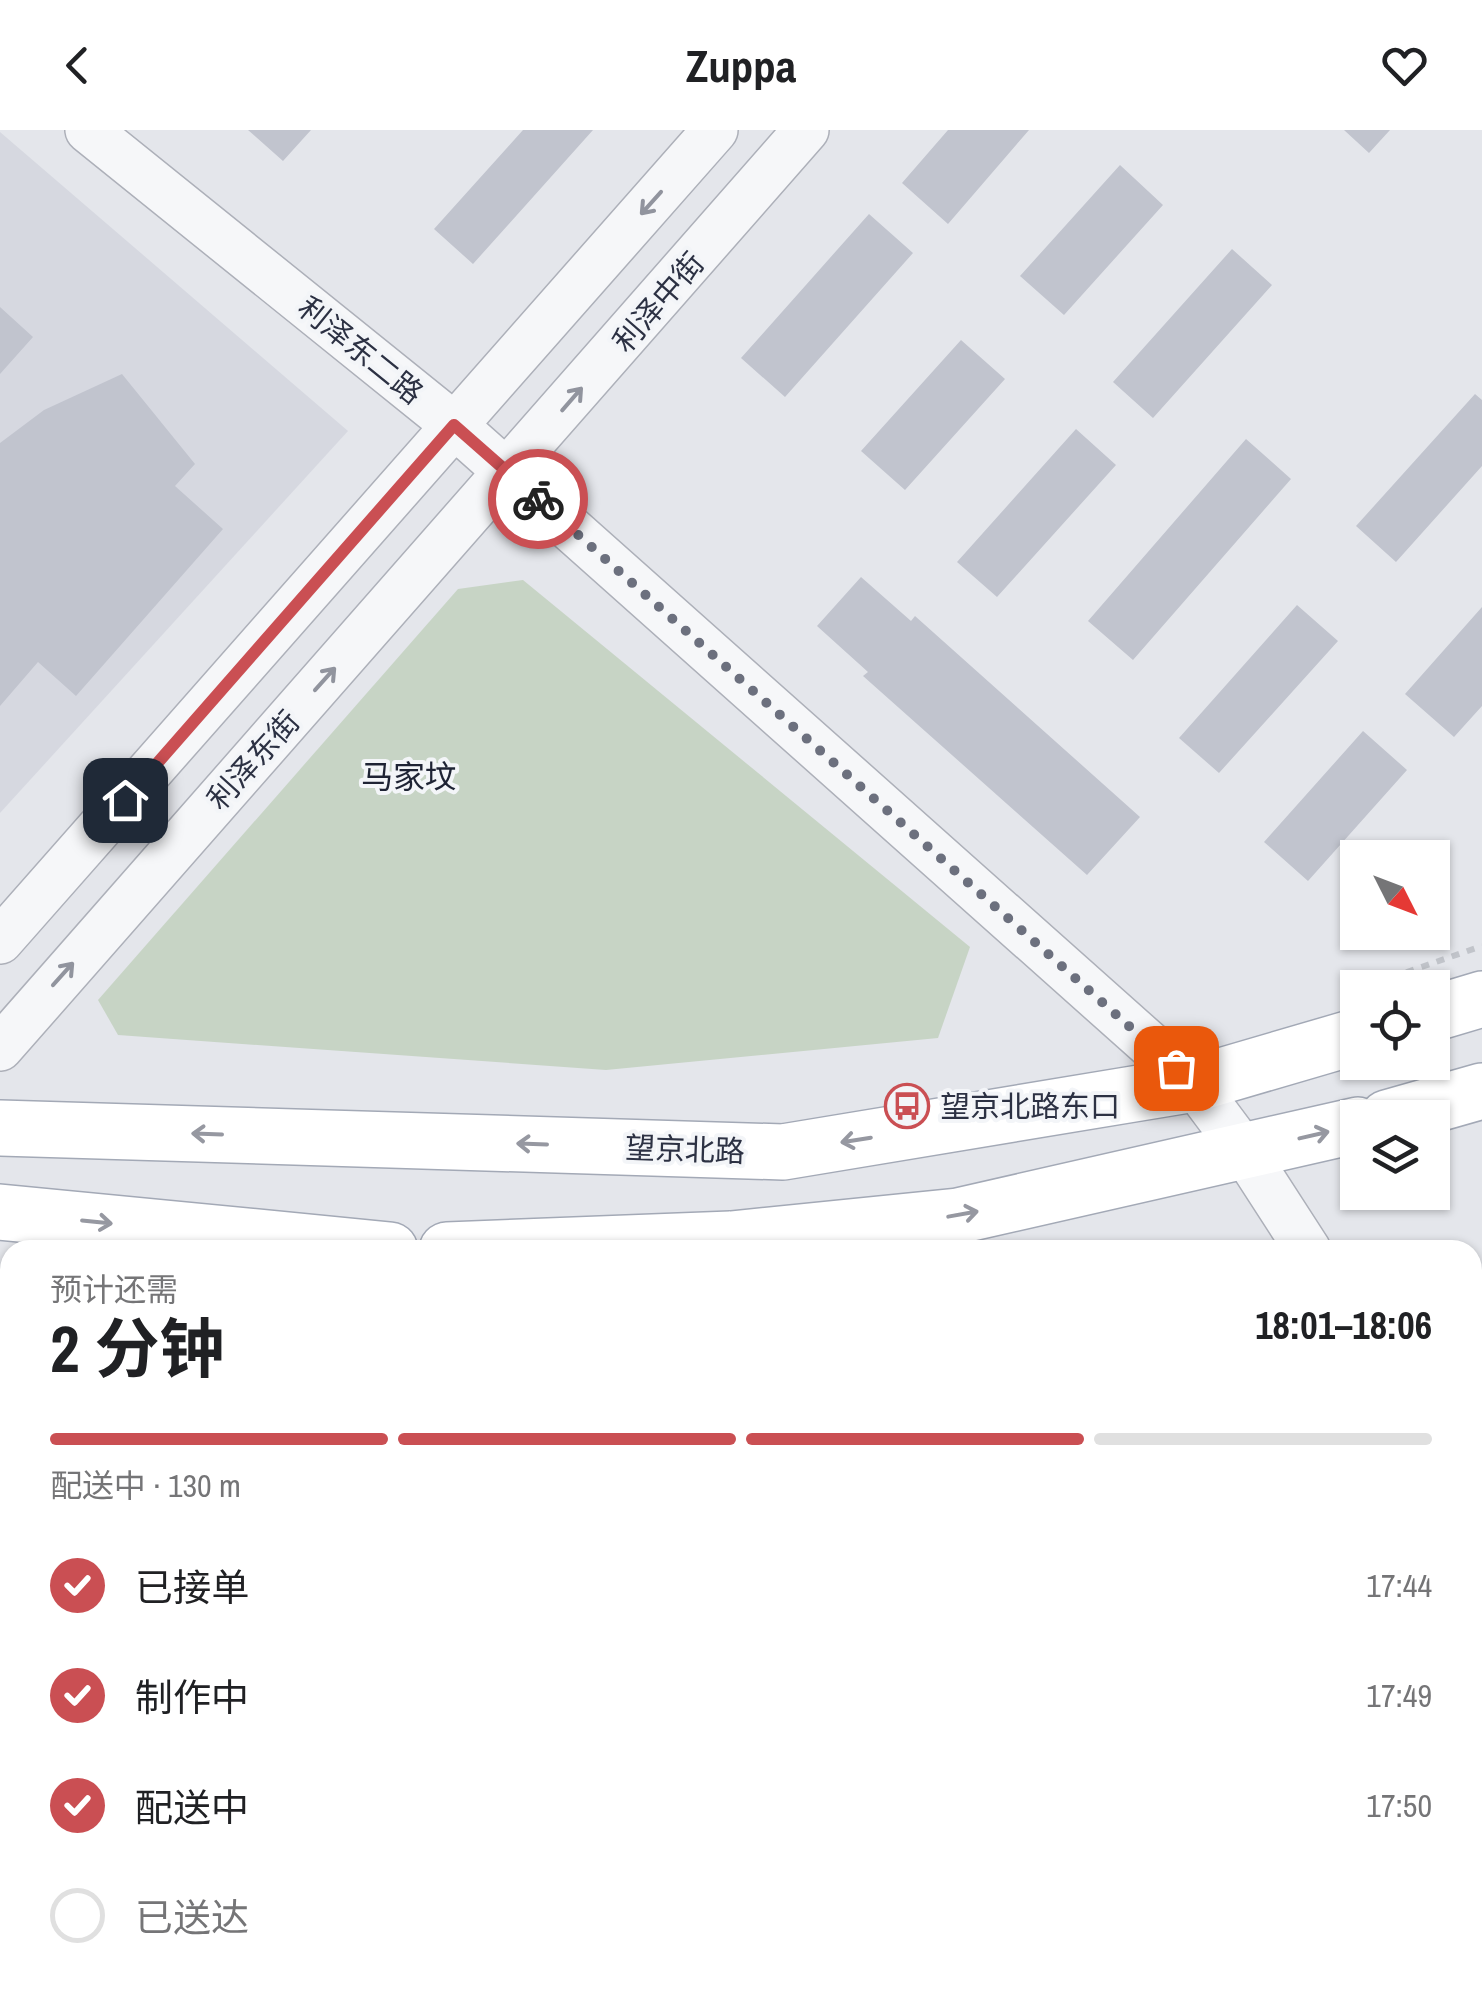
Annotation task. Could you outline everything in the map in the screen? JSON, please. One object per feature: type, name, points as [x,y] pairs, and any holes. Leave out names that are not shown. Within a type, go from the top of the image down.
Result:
[{"type":"main road","points":[[1450,1009],[1482,999]]},
{"type":"main road","name":"望京北路","points":[[0,1128],[783,1152],[1194,1084],[1340,1019]]},
{"type":"main road","points":[[1448,1100],[1482,1090]]},
{"type":"main road","points":[[684,1240],[958,1216],[1340,1128]]},
{"type":"main road","points":[[0,1212],[287,1240]]},
{"type":"street","name":"利泽东二路","points":[[88,130],[454,425],[1194,1084],[1301,1240]]},
{"type":"street","points":[[0,941],[716,130]]},
{"type":"street","name":"利泽中街","points":[[507,472],[806,130]]},
{"type":"street","name":"利泽东街","points":[[0,1048],[507,472]]},
{"type":"path","points":[[1412,970],[1482,946]]},
{"type":"shaded area","points":[[0,132],[348,431],[0,813]]},
{"type":"green space","points":[[523,580],[970,947],[938,1038],[606,1070],[118,1035],[98,1000],[458,589]]},
{"type":"building","points":[[248,130],[311,130],[283,161]]},
{"type":"building","points":[[523,130],[593,130],[473,264],[434,229]]},
{"type":"building","points":[[948,130],[1029,130],[948,224],[902,183]]},
{"type":"building","points":[[1344,130],[1390,130],[1369,153]]},
{"type":"building","points":[[1120,165],[1163,205],[1064,315],[1020,276]]},
{"type":"building","points":[[869,214],[913,253],[785,397],[741,358]]},
{"type":"building","points":[[1232,249],[1272,285],[1153,418],[1113,382]]},
{"type":"building","points":[[0,307],[33,337],[0,374]]},
{"type":"building","points":[[961,340],[1005,379],[905,490],[861,451]]},
{"type":"building","points":[[122,374],[195,464],[175,486],[223,529],[76,696],[38,662],[0,706],[0,443],[44,410]]},
{"type":"building","points":[[1475,394],[1482,400],[1482,466],[1396,562],[1356,526]]},
{"type":"building","points":[[1076,429],[1116,465],[997,597],[957,562]]},
{"type":"building","points":[[1246,439],[1291,479],[1133,660],[1088,621]]},
{"type":"building","points":[[861,577],[911,621],[915,616],[1140,817],[1087,875],[863,676],[868,672],[817,626]]},
{"type":"building","points":[[1297,605],[1338,641],[1219,773],[1179,738]]},
{"type":"building","points":[[1482,607],[1482,706],[1454,737],[1405,694]]},
{"type":"building","points":[[1363,731],[1407,770],[1345,840],[1340,840],[1340,845],[1308,881],[1264,842]]},
{"type":"way so far","points":[[538,499],[1176,1068]]},
{"type":"place","name":"望京北路东口","points":[[907,1106]]},
{"type":"district","name":"马家坟","points":[[409,776]]},
{"type":"route","points":[[125,800],[454,425],[538,499]]}]
